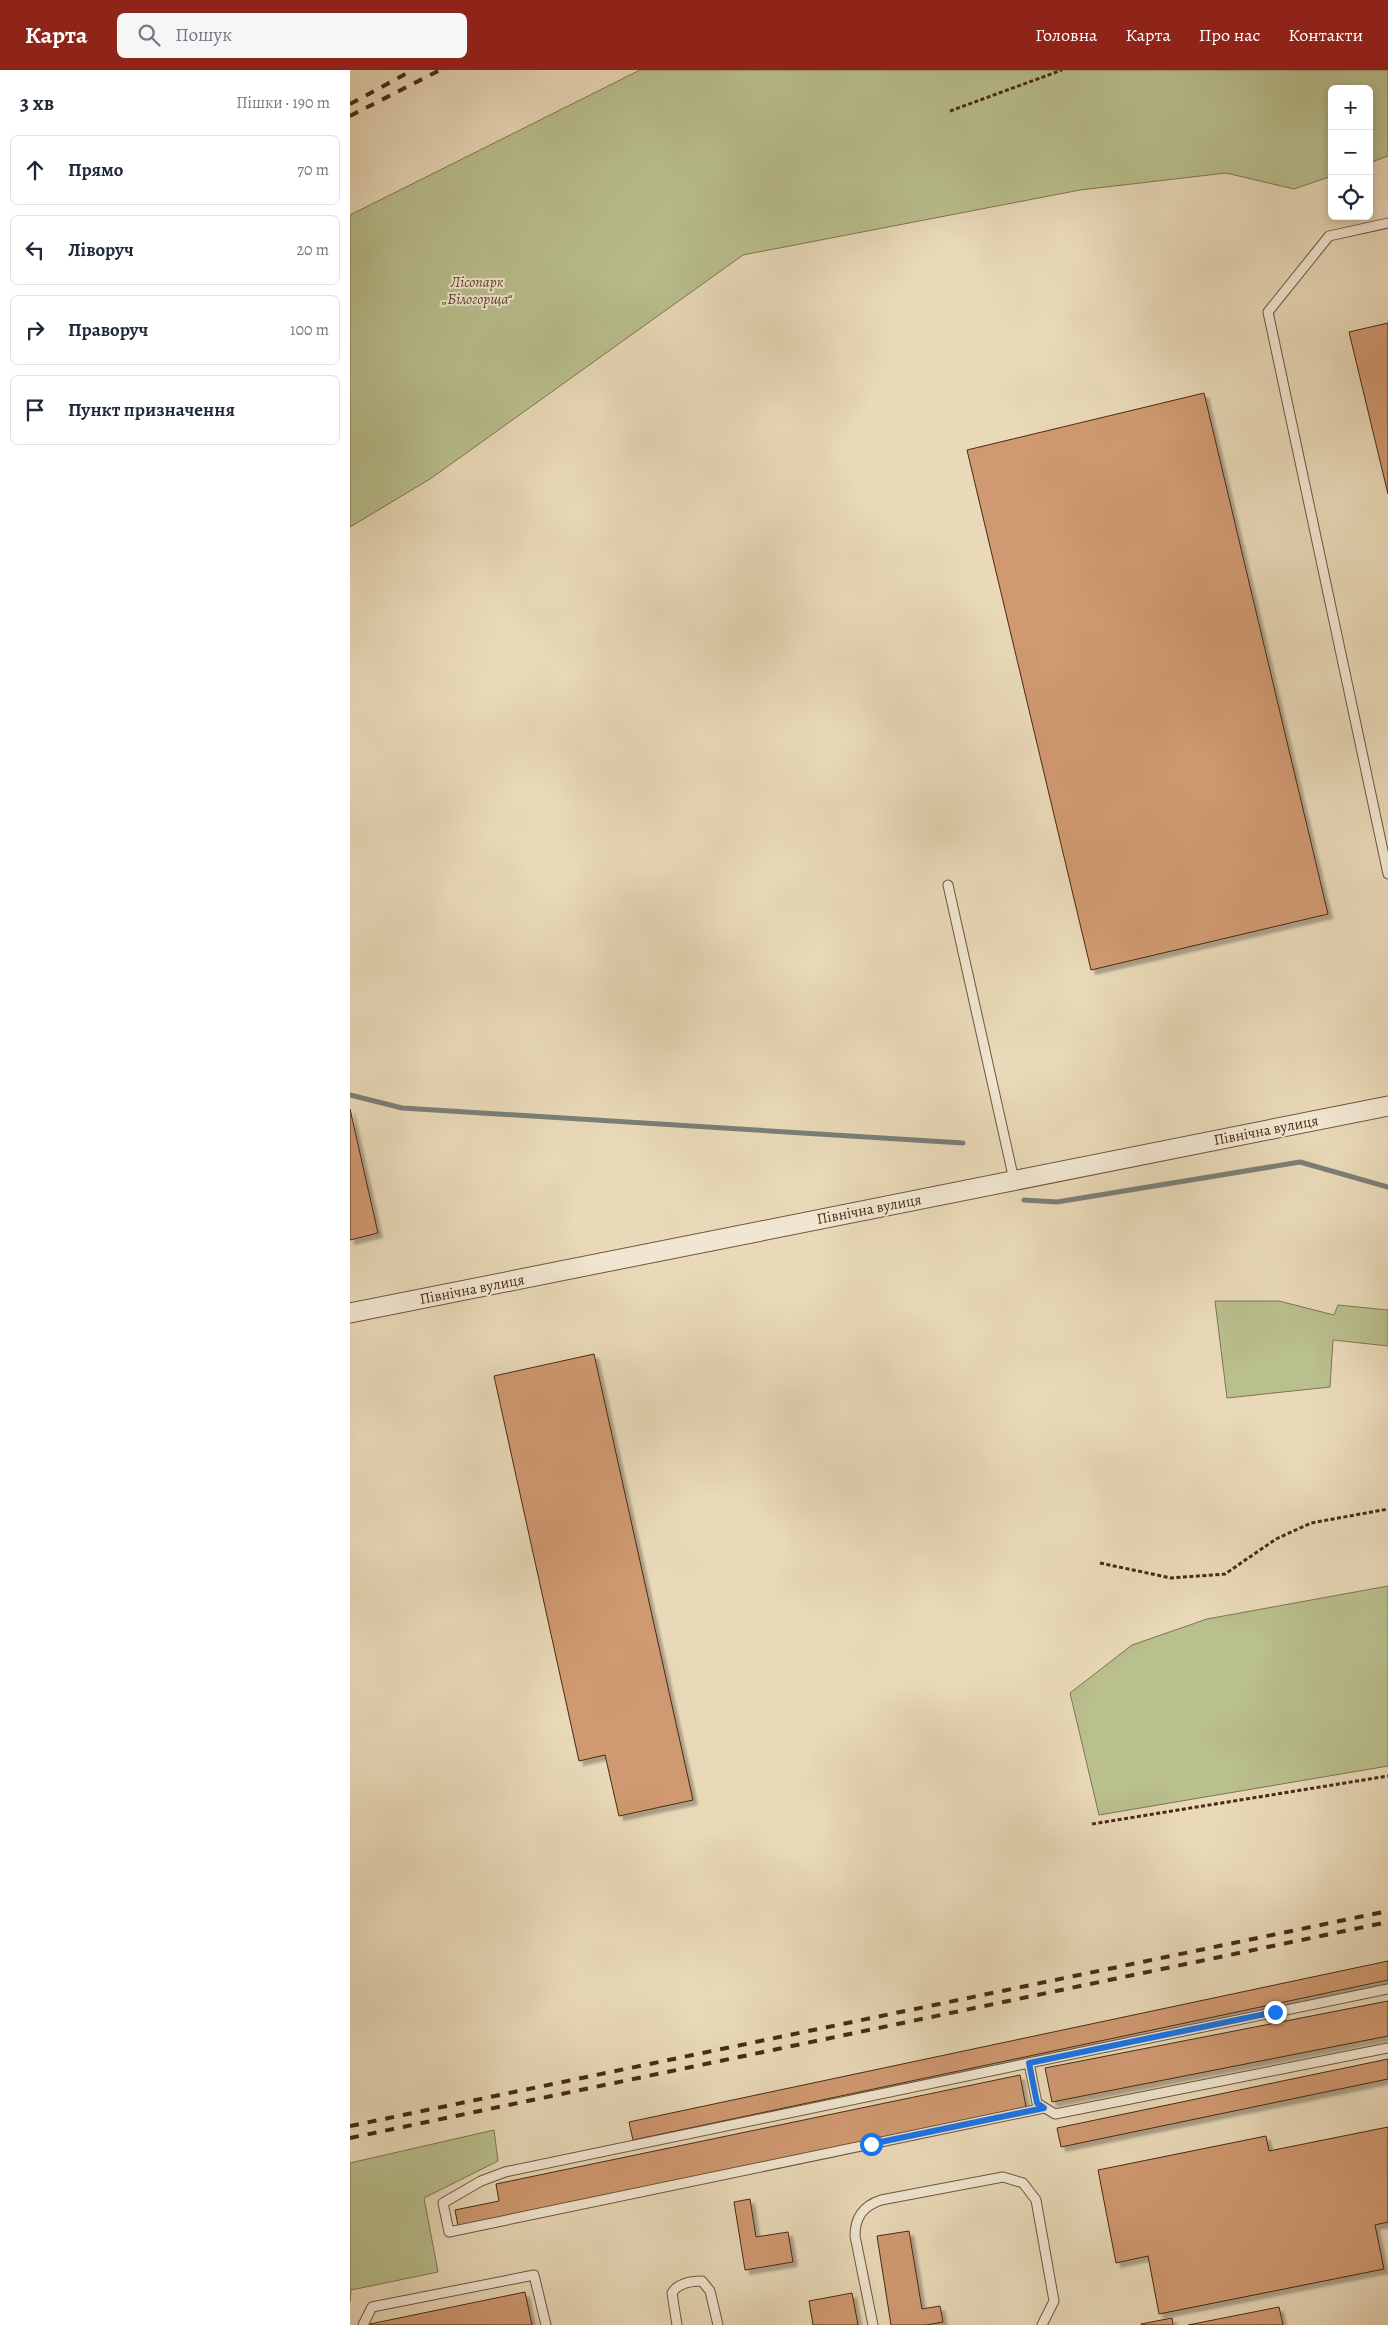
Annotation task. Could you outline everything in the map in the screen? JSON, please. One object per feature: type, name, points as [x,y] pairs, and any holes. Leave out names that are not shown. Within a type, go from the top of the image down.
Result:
[{"type":"street","name":"Північна вулиця","points":[[350,1313],[1388,1106]]},
{"type":"lane","points":[[1388,222],[1329,236],[1268,312],[1388,874]]},
{"type":"lane","points":[[948,885],[1014,1180]]},
{"type":"lane","points":[[1044,2108],[449,2232],[443,2203],[481,2181],[505,2172],[1388,1989]]},
{"type":"lane","points":[[1029,2063],[1037,2103],[1055,2114],[1388,2048]]},
{"type":"lane","points":[[873,2325],[855,2236],[858,2217],[864,2209],[881,2200],[1003,2177],[1023,2183],[1036,2200],[1054,2301],[1042,2325]]},
{"type":"lane","points":[[363,2325],[372,2307],[534,2276],[546,2325]]},
{"type":"lane","points":[[677,2325],[672,2292],[681,2284],[695,2281],[702,2281],[707,2285],[718,2325]]},
{"type":"path","points":[[950,111],[1062,70]]},
{"type":"path","points":[[1100,1563],[1171,1578],[1225,1574],[1276,1539],[1312,1523],[1388,1509]]},
{"type":"path","points":[[1092,1824],[1388,1776]]},
{"type":"green space","name":"Лісопарк „Білогорща“","points":[[640,70],[1388,70],[1388,156],[1373,162],[1373,85],[1328,85],[1328,177],[1294,189],[1226,173],[1080,190],[743,255],[430,479],[350,527],[350,215]]},
{"type":"green space","points":[[1215,1301],[1279,1301],[1334,1315],[1338,1305],[1388,1310],[1388,1346],[1333,1340],[1330,1387],[1227,1398]]},
{"type":"green space","points":[[1388,1586],[1388,1766],[1099,1815],[1070,1693],[1132,1645],[1207,1619]]},
{"type":"green space","points":[[494,2130],[498,2161],[424,2198],[438,2272],[351,2290],[350,2302],[350,2163]]},
{"type":"building","points":[[1388,323],[1388,494],[1349,332]]},
{"type":"building","points":[[1204,393],[1328,914],[1091,970],[967,450]]},
{"type":"building","points":[[350,1109],[378,1233],[350,1240]]},
{"type":"building","points":[[594,1354],[693,1800],[619,1816],[605,1755],[579,1761],[494,1376]]},
{"type":"building","points":[[1388,1961],[1388,1980],[633,2140],[629,2122]]},
{"type":"building","points":[[1388,2001],[1388,2036],[1052,2102],[1045,2068]]},
{"type":"building","points":[[1388,2059],[1388,2079],[1061,2147],[1057,2128]]},
{"type":"building","points":[[1020,2075],[1026,2107],[458,2226],[455,2210],[499,2201],[496,2184]]},
{"type":"building","points":[[1388,2127],[1388,2222],[1375,2225],[1384,2269],[1159,2314],[1148,2256],[1116,2263],[1098,2170],[1266,2136],[1269,2151]]},
{"type":"building","points":[[750,2199],[756,2237],[788,2232],[793,2262],[745,2270],[734,2202]]},
{"type":"building","points":[[909,2231],[922,2309],[940,2306],[943,2322],[926,2325],[891,2325],[877,2236]]},
{"type":"building","points":[[525,2292],[532,2325],[370,2325],[370,2324]]},
{"type":"building","points":[[852,2293],[858,2325],[813,2325],[809,2301]]},
{"type":"building","points":[[1279,2307],[1283,2325],[1188,2325]]},
{"type":"building","points":[[1172,2318],[1173,2325],[1141,2325],[1141,2324]]},
{"type":"waterway","points":[[350,1095],[402,1108],[963,1143]]},
{"type":"waterway","points":[[1024,1200],[1057,1202],[1300,1162],[1388,1187]]},
{"type":"railway","points":[[350,104],[413,70]]},
{"type":"railway","points":[[350,116],[440,70]]},
{"type":"railway","points":[[350,2126],[1388,1911]]},
{"type":"railway","points":[[350,2138],[1388,1922]]},
{"type":"route","points":[[871,2144],[1044,2108],[1037,2103],[1029,2063],[1275,2012]]}]
